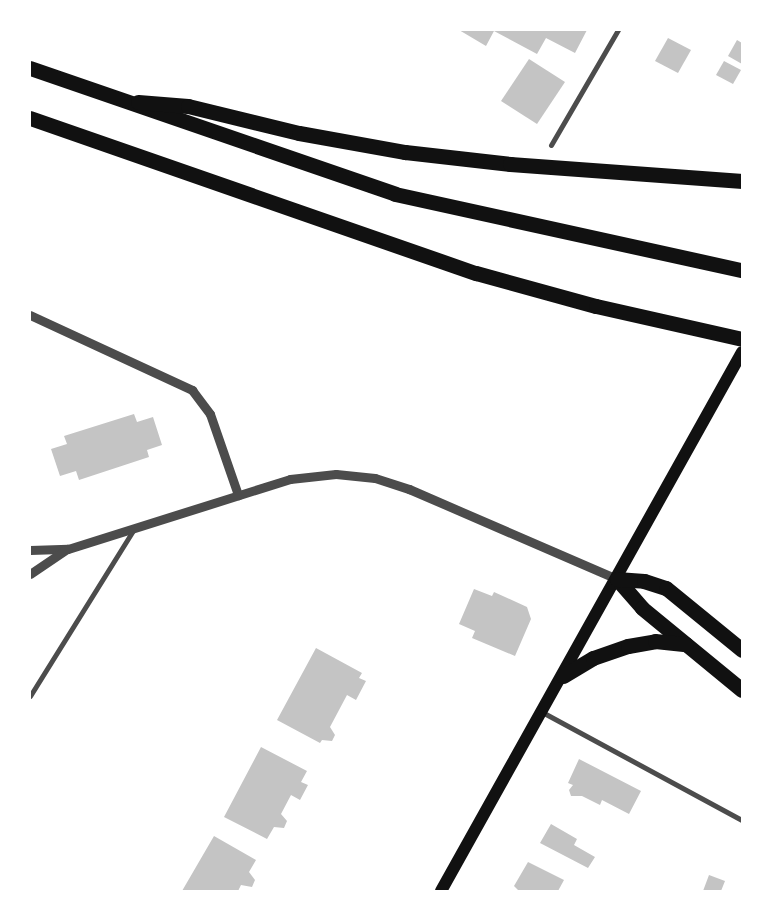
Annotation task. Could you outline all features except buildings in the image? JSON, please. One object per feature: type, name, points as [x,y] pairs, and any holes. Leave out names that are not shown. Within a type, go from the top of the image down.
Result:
[{"type":"highway","points":[[30,68],[395,194],[742,270]]},
{"type":"highway","points":[[123,101],[188,106],[317,137],[414,154],[510,164],[742,180]]},
{"type":"highway","points":[[30,118],[450,266],[568,299],[742,339]]},
{"type":"highway","points":[[617,578],[639,605],[742,690]]},
{"type":"highway","points":[[617,578],[644,581],[666,588],[742,650]]},
{"type":"highway","points":[[563,676],[593,658],[628,646],[655,641],[686,644]]},
{"type":"main road","points":[[442,891],[742,352]]},
{"type":"street","points":[[551,145],[618,30]]},
{"type":"street","points":[[30,315],[179,381],[192,390],[210,414],[238,495]]},
{"type":"street","points":[[30,550],[68,548],[238,495],[308,476],[336,474],[375,478],[409,489],[617,578]]},
{"type":"street","points":[[30,696],[135,528]]},
{"type":"street","points":[[30,574],[68,548]]},
{"type":"street","points":[[542,712],[742,820]]}]
